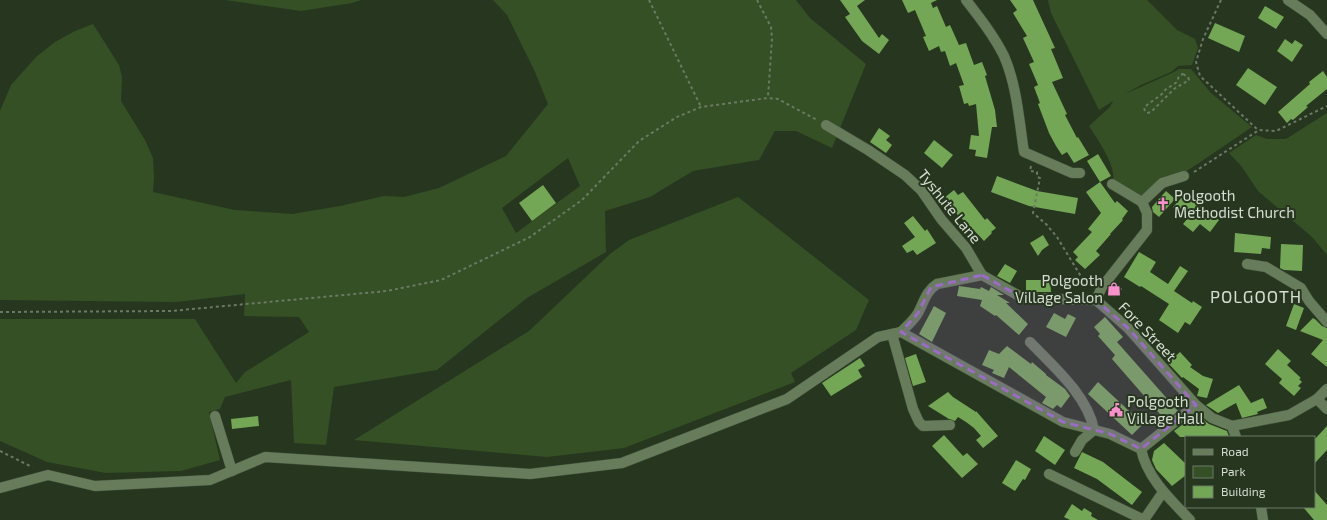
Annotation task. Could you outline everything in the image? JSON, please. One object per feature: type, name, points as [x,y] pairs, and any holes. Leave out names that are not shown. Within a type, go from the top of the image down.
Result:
[{"type":"street","points":[[966,0],[989,31],[1004,56],[1012,82],[1024,152],[1072,173],[1080,173]]},
{"type":"street","points":[[1288,0],[1310,15],[1327,34]]},
{"type":"street","name":"Tyshute Lane","points":[[826,125],[868,150],[905,175],[921,190],[941,218],[966,248],[982,275]]},
{"type":"street","points":[[1142,202],[1162,183],[1184,176]]},
{"type":"street","points":[[1096,300],[1102,287],[1147,230],[1147,213],[1142,202],[1112,184]]},
{"type":"street","points":[[1247,264],[1266,267],[1301,288],[1309,301],[1327,322]]},
{"type":"street","points":[[0,488],[48,475],[95,486],[210,480],[265,457],[530,474],[622,463],[787,399],[878,337],[897,333],[918,313],[925,297],[931,288],[937,284],[982,275]]},
{"type":"street","name":"Fore Street","points":[[982,275],[1023,298],[1096,300],[1128,328],[1196,405],[1212,418],[1232,426]]},
{"type":"street","points":[[897,333],[913,409],[919,422],[923,426],[950,425]]},
{"type":"street","points":[[897,333],[1064,422],[1116,437],[1141,449],[1145,463],[1163,492],[1190,520]]},
{"type":"street","points":[[1030,342],[1061,374],[1080,398],[1092,421],[1094,430]]},
{"type":"street","points":[[1236,436],[1232,426],[1289,415],[1316,399],[1327,389]]},
{"type":"street","points":[[1316,399],[1327,409]]},
{"type":"street","points":[[1141,449],[1196,405]]},
{"type":"street","points":[[215,416],[232,471]]},
{"type":"street","points":[[1075,452],[1082,440],[1094,430]]},
{"type":"street","points":[[1049,474],[1142,519],[1146,517],[1163,492]]},
{"type":"street","points":[[1261,508],[1263,520]]},
{"type":"path","points":[[649,0],[701,107]]},
{"type":"path","points":[[758,0],[771,27],[772,39],[768,98]]},
{"type":"path","points":[[1221,0],[1203,39],[1196,62],[1200,76],[1259,130]]},
{"type":"path","points":[[1183,74],[1188,77],[1189,80],[1174,89],[1151,112],[1147,113],[1144,108],[1157,98],[1170,86],[1177,82],[1180,76],[1183,74]]},
{"type":"path","points":[[0,312],[171,311],[387,290],[441,280],[530,237],[582,200],[639,141],[677,117],[701,107],[768,98],[778,99],[826,125]]},
{"type":"path","points":[[1184,176],[1195,172],[1259,130],[1276,131],[1327,106]]},
{"type":"path","points":[[1037,177],[1040,178],[1033,213],[1058,237],[1096,300]]},
{"type":"path","points":[[0,451],[48,475]]},
{"type":"highlighted area","points":[[982,275],[1023,298],[1096,300],[1128,328],[1196,405],[1141,449],[1110,434],[1063,422],[901,332],[918,313],[931,287]]},
{"type":"green space","points":[[225,0],[361,0],[352,3],[301,11]]},
{"type":"green space","points":[[493,0],[796,0],[810,18],[866,64],[832,148],[796,131],[775,131],[759,160],[693,171],[650,197],[605,211],[606,252],[527,298],[437,370],[334,387],[326,445],[294,443],[291,380],[225,397],[220,409],[209,412],[220,460],[181,471],[106,473],[47,462],[0,441],[0,319],[195,319],[236,383],[245,372],[309,332],[299,317],[244,316],[245,294],[176,302],[0,300],[0,111],[11,85],[36,57],[55,42],[75,31],[93,24],[119,65],[122,77],[121,101],[145,140],[153,158],[153,192],[235,210],[292,214],[340,206],[384,196],[404,197],[439,188],[506,156],[548,104],[535,72],[507,15]],"holes":[[[568,158],[580,186],[516,233],[502,208]]]},
{"type":"green space","points":[[1048,0],[1147,0],[1177,30],[1195,39],[1198,48],[1192,65],[1178,66],[1171,72],[1141,85],[1125,94],[1179,69],[1191,69],[1211,93],[1252,127],[1142,199],[1113,182],[1112,168],[1109,161],[1089,126],[1110,107],[1113,101],[1099,110],[1051,13]]},
{"type":"green space","points":[[1327,113],[1327,255],[1312,237],[1258,191],[1242,167],[1229,153],[1256,135],[1267,139],[1286,139]]},
{"type":"green space","points":[[738,197],[869,300],[856,330],[791,373],[795,382],[624,448],[547,457],[354,440],[529,331],[610,254],[629,240]]},
{"type":"building","points":[[840,0],[865,0],[857,6],[879,38],[882,34],[889,40],[879,54],[862,41],[845,17],[850,14]]},
{"type":"building","points":[[902,0],[937,0],[931,3],[933,8],[937,6],[946,27],[950,25],[959,45],[966,43],[974,65],[982,62],[987,75],[985,76],[995,110],[997,127],[992,127],[987,158],[975,156],[976,150],[969,149],[971,135],[979,136],[976,104],[969,106],[968,103],[964,104],[959,86],[964,85],[956,63],[950,66],[945,51],[941,52],[939,46],[929,51],[923,37],[926,36],[915,10],[908,13]]},
{"type":"building","points":[[1010,0],[1033,0],[1055,48],[1051,49],[1063,78],[1052,82],[1067,114],[1065,115],[1077,138],[1078,137],[1089,155],[1074,163],[1067,152],[1062,155],[1049,133],[1038,104],[1040,103],[1034,87],[1038,85],[1029,64],[1034,62],[1023,38],[1027,36],[1013,13],[1017,10]]},
{"type":"building","points":[[1265,6],[1284,17],[1276,29],[1258,18]]},
{"type":"building","points":[[1215,23],[1245,36],[1239,52],[1208,38]]},
{"type":"building","points":[[1285,39],[1292,44],[1295,40],[1303,45],[1292,62],[1277,51]]},
{"type":"building","points":[[1248,68],[1277,87],[1265,105],[1236,85]]},
{"type":"building","points":[[1323,71],[1327,77],[1327,89],[1306,106],[1308,107],[1293,120],[1291,119],[1287,123],[1278,112],[1310,84],[1309,82]]},
{"type":"building","points":[[879,128],[890,136],[886,140],[892,145],[886,153],[870,142]]},
{"type":"building","points":[[934,140],[953,155],[942,168],[924,153]]},
{"type":"building","points":[[1098,154],[1111,176],[1100,182],[1087,161]]},
{"type":"building","points":[[997,176],[1037,191],[1078,198],[1075,214],[1029,206],[991,192]]},
{"type":"building","points":[[1100,182],[1115,203],[1117,201],[1128,211],[1122,219],[1123,220],[1096,251],[1100,255],[1085,269],[1075,260],[1078,257],[1073,252],[1092,232],[1088,229],[1101,213],[1086,192]]},
{"type":"building","points":[[543,185],[556,203],[532,221],[519,203]]},
{"type":"building","points":[[954,190],[958,195],[963,192],[985,220],[987,218],[996,228],[984,241],[967,223],[966,224],[961,217],[960,218],[944,198]]},
{"type":"building","name":"Polgooth Methodist Church","points":[[1166,191],[1175,199],[1159,217],[1153,212],[1152,207]]},
{"type":"building","points":[[1186,193],[1219,220],[1210,232],[1200,224],[1193,232],[1183,224],[1188,218],[1173,207]]},
{"type":"building","points":[[913,216],[925,231],[927,229],[936,243],[917,255],[913,250],[907,253],[902,246],[915,237],[904,223]]},
{"type":"building","points":[[1235,233],[1271,237],[1270,249],[1262,248],[1261,254],[1234,252]]},
{"type":"building","points":[[1043,235],[1049,245],[1042,250],[1038,256],[1030,243]]},
{"type":"building","points":[[1281,244],[1303,245],[1302,271],[1284,270],[1280,268]]},
{"type":"building","points":[[1139,252],[1156,262],[1150,272],[1168,284],[1180,266],[1188,271],[1174,291],[1192,303],[1193,301],[1202,307],[1190,325],[1185,322],[1178,333],[1159,320],[1169,304],[1124,277]]},
{"type":"building","points":[[1005,264],[1017,271],[1010,283],[997,276]]},
{"type":"building","points":[[1026,280],[1050,280],[1051,292],[1026,292]]},
{"type":"building","name":"Polgooth Village Salon","points":[[1114,282],[1122,289],[1114,297],[1107,291]]},
{"type":"building","points":[[959,286],[980,289],[981,287],[989,291],[991,287],[1004,295],[997,295],[1010,303],[1006,303],[1028,324],[1019,335],[996,315],[995,316],[980,306],[982,300],[957,296]]},
{"type":"building","points":[[1294,304],[1304,308],[1296,330],[1286,326]]},
{"type":"building","points":[[934,306],[946,313],[932,342],[919,334]]},
{"type":"building","points":[[1054,313],[1065,319],[1068,314],[1076,318],[1066,337],[1046,327]]},
{"type":"building","points":[[1105,317],[1123,337],[1117,342],[1178,411],[1166,421],[1112,359],[1115,355],[1098,336],[1100,334],[1094,327]]},
{"type":"building","points":[[1313,318],[1322,326],[1327,328],[1327,367],[1311,354],[1323,340],[1300,331]]},
{"type":"building","points":[[1007,346],[1031,364],[1032,362],[1065,389],[1070,396],[1061,408],[1057,405],[1053,409],[1042,403],[1046,397],[1009,367],[1004,378],[992,373],[994,370],[982,365],[989,350],[999,354]]},
{"type":"building","points":[[1278,349],[1291,361],[1287,365],[1301,378],[1299,379],[1302,382],[1298,386],[1301,388],[1294,396],[1279,383],[1282,379],[1265,364]]},
{"type":"building","points":[[1180,352],[1192,365],[1190,367],[1203,376],[1213,379],[1207,398],[1197,396],[1199,389],[1183,377],[1182,378],[1168,363]]},
{"type":"building","points":[[916,354],[926,382],[913,386],[905,358]]},
{"type":"building","points":[[860,358],[865,366],[858,370],[862,377],[831,396],[822,383]]},
{"type":"building","name":"Polgooth Village Hall","points":[[1098,382],[1143,424],[1132,435],[1088,394]]},
{"type":"building","points":[[1239,385],[1251,403],[1263,398],[1267,408],[1257,412],[1258,414],[1242,418],[1236,403],[1218,413],[1206,405]]},
{"type":"building","points":[[948,392],[953,397],[976,411],[998,436],[983,448],[976,440],[981,436],[974,428],[958,417],[955,421],[949,419],[928,406]]},
{"type":"building","points":[[1196,414],[1209,424],[1227,431],[1229,436],[1180,437],[1174,431]]},
{"type":"building","points":[[258,416],[259,426],[232,429],[231,419]]},
{"type":"building","points":[[1327,426],[1327,450],[1315,463],[1315,439]]},
{"type":"building","points":[[944,435],[963,456],[967,453],[978,464],[962,478],[932,446]]},
{"type":"building","points":[[1044,436],[1065,450],[1055,465],[1035,451]]},
{"type":"building","points":[[1164,443],[1185,463],[1185,476],[1172,486],[1156,469],[1152,460],[1154,451]]},
{"type":"building","points":[[1082,452],[1103,462],[1142,492],[1132,505],[1097,479],[1074,468]]},
{"type":"building","points":[[1016,460],[1031,469],[1025,480],[1023,479],[1015,491],[1002,483]]},
{"type":"building","points":[[1315,491],[1327,505],[1327,520],[1314,520],[1304,508],[1315,508]]},
{"type":"building","points":[[1072,504],[1082,511],[1084,508],[1092,513],[1091,516],[1098,520],[1070,520],[1064,517]]},
{"type":"place","name":"Polgooth Methodist Church","points":[[1163,204]]},
{"type":"place","name":"Polgooth Village Salon","points":[[1114,289]]},
{"type":"place","name":"Polgooth Village Hall","points":[[1116,410]]},
{"type":"district","name":"POLGOOTH","points":[[1256,296]]}]
